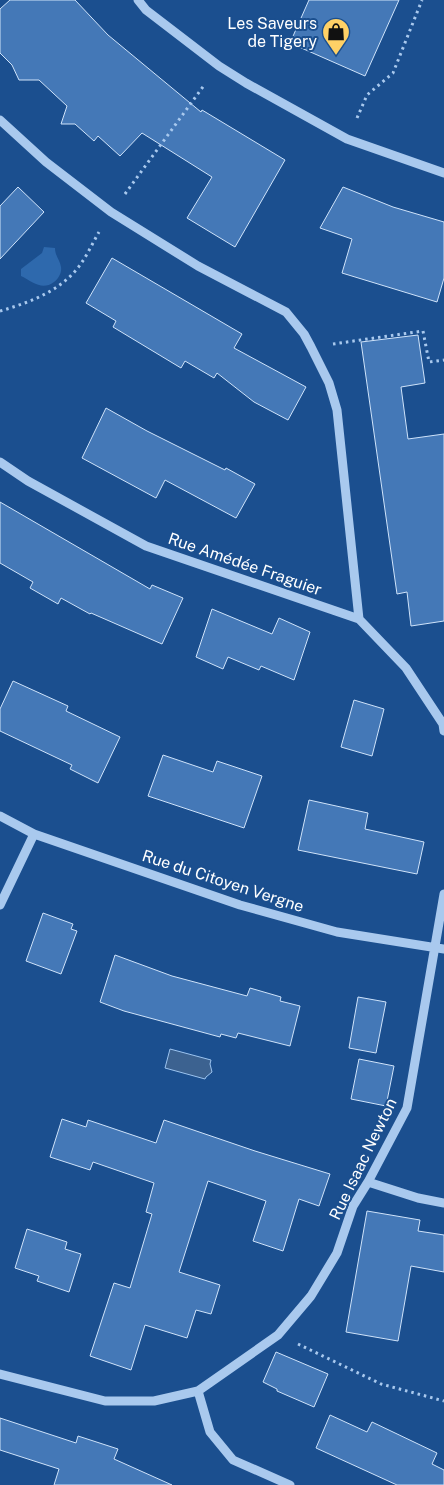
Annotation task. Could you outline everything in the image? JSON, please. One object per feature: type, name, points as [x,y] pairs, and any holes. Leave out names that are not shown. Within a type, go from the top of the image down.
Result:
[{"type":"street","points":[[138,0],[146,10],[219,66],[347,140],[444,172]]},
{"type":"street","points":[[0,120],[46,162],[111,212],[198,266],[286,312],[304,334],[329,383],[337,410],[359,619]]},
{"type":"street","name":"Rue Amédée Fraguier","points":[[0,462],[28,481],[146,546],[359,619],[406,668],[443,724],[444,731]]},
{"type":"street","name":"Rue du Citoyen Vergne","points":[[0,816],[34,834],[240,906],[337,932],[440,948]]},
{"type":"street","points":[[0,905],[34,834]]},
{"type":"street","points":[[440,948],[444,894]]},
{"type":"street","name":"Rue Isaac Newton","points":[[0,1374],[105,1401],[154,1401],[198,1390],[278,1335],[311,1296],[337,1253],[353,1206],[368,1182],[407,1108],[440,948]]},
{"type":"street","points":[[368,1182],[418,1198],[444,1203]]},
{"type":"street","points":[[198,1390],[210,1432],[233,1460],[290,1485]]},
{"type":"path","points":[[347,140],[367,95],[393,72],[422,0]]},
{"type":"path","points":[[0,311],[29,303],[57,287],[77,269],[111,212],[219,66]]},
{"type":"path","points":[[311,347],[423,331],[429,362],[444,360]]},
{"type":"path","points":[[278,1335],[381,1384],[444,1401]]},
{"type":"shaded area","points":[[44,247],[55,248],[61,269],[55,281],[50,285],[41,286],[21,276],[21,269],[42,253]]},
{"type":"shaded area","points":[[170,1049],[211,1060],[212,1072],[205,1079],[165,1068]]},
{"type":"building","points":[[10,0],[75,0],[108,35],[201,112],[202,110],[285,160],[235,247],[187,218],[212,177],[142,133],[120,156],[98,136],[94,141],[75,124],[61,124],[67,106],[39,80],[19,80],[12,65],[0,53],[0,9]]},
{"type":"building","points":[[309,0],[399,0],[365,76],[290,43]]},
{"type":"building","points":[[18,187],[44,212],[0,259],[0,206]]},
{"type":"building","points":[[343,187],[393,207],[444,222],[444,278],[437,302],[342,273],[352,239],[320,228]]},
{"type":"building","points":[[112,258],[242,334],[234,348],[306,387],[288,420],[254,402],[217,373],[214,378],[185,361],[181,368],[113,327],[116,321],[86,303]]},
{"type":"building","points":[[418,335],[425,383],[401,387],[408,439],[444,434],[444,621],[411,626],[407,592],[397,594],[361,342]]},
{"type":"building","points":[[106,408],[147,431],[225,470],[226,468],[255,484],[236,518],[165,480],[156,498],[82,458]]},
{"type":"building","points":[[0,502],[150,589],[152,585],[183,598],[162,644],[90,614],[61,598],[58,604],[30,588],[33,582],[0,563]]},
{"type":"building","points":[[212,609],[272,634],[279,618],[310,632],[294,680],[261,666],[259,670],[228,657],[223,669],[196,657]]},
{"type":"building","points":[[13,681],[68,706],[66,711],[120,737],[98,783],[70,769],[72,765],[0,731],[0,709]]},
{"type":"building","points":[[354,700],[384,709],[372,756],[341,747]]},
{"type":"building","points":[[163,755],[213,772],[217,761],[262,776],[244,828],[148,796]]},
{"type":"building","points":[[309,800],[368,813],[365,829],[424,842],[417,874],[298,850]]},
{"type":"building","points":[[43,913],[73,924],[71,929],[77,931],[61,974],[26,961]]},
{"type":"building","points":[[115,955],[172,976],[247,996],[250,988],[281,997],[280,1001],[300,1006],[290,1046],[238,1033],[236,1038],[221,1034],[220,1037],[124,1011],[100,1002]]},
{"type":"building","points":[[358,997],[386,1002],[376,1053],[349,1048]]},
{"type":"building","points":[[359,1059],[394,1066],[386,1106],[351,1099]]},
{"type":"building","points":[[62,1119],[86,1127],[88,1120],[156,1143],[164,1120],[330,1174],[319,1206],[299,1199],[283,1251],[253,1241],[266,1201],[208,1181],[179,1272],[220,1285],[211,1314],[196,1310],[187,1338],[145,1325],[131,1370],[90,1356],[114,1283],[130,1288],[152,1214],[146,1212],[154,1183],[93,1162],[90,1170],[50,1157]]},
{"type":"building","points":[[367,1211],[420,1220],[418,1231],[444,1235],[444,1272],[411,1266],[398,1341],[346,1332]]},
{"type":"building","points":[[27,1229],[67,1242],[65,1249],[81,1254],[69,1292],[37,1281],[39,1276],[15,1268]]},
{"type":"building","points":[[276,1352],[328,1374],[314,1407],[277,1391],[277,1389],[263,1382]]},
{"type":"building","points":[[330,1415],[367,1432],[372,1422],[437,1453],[432,1464],[444,1470],[444,1485],[397,1485],[316,1448]]},
{"type":"building","points":[[0,1418],[76,1443],[78,1436],[118,1449],[114,1459],[172,1485],[54,1485],[59,1469],[0,1450]]},
{"type":"place","name":"Les Saveurs de Tigery","points":[[336,56]]}]
